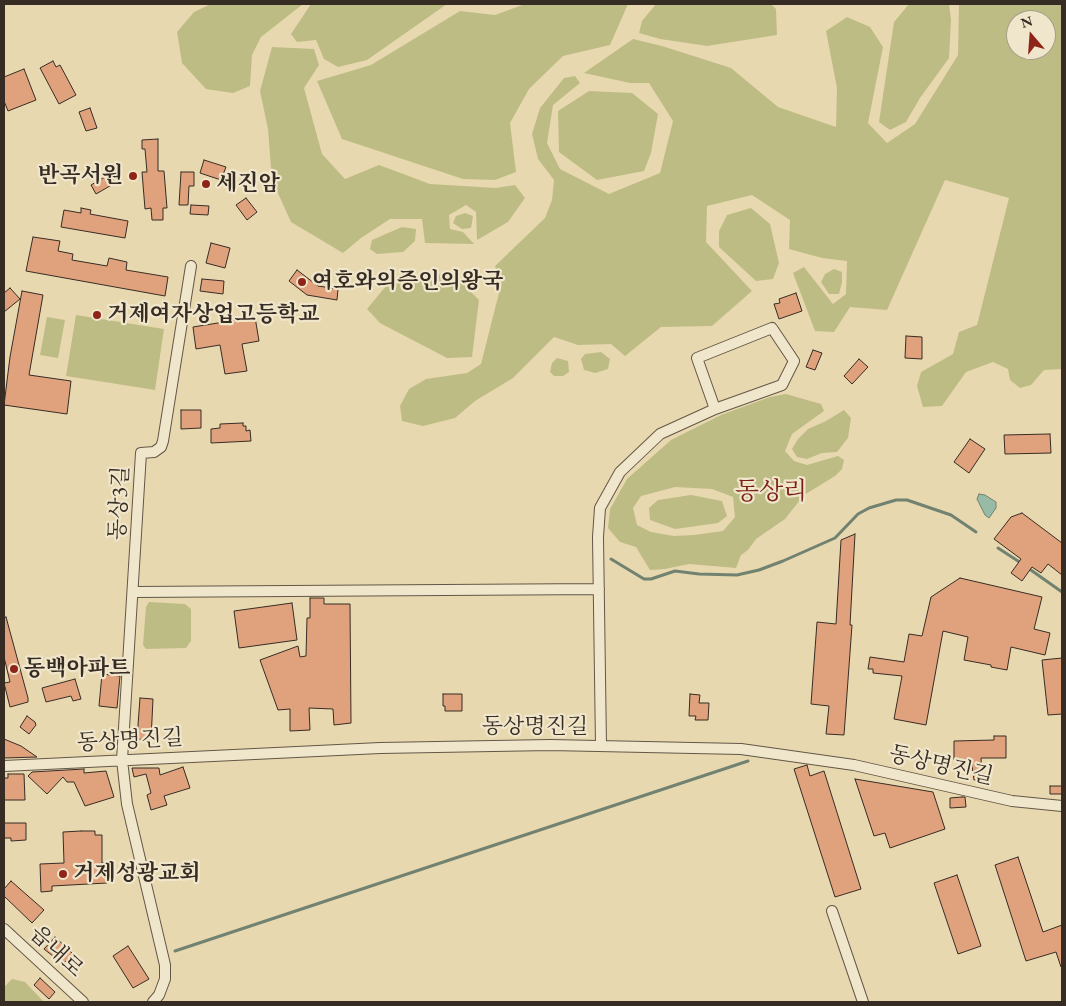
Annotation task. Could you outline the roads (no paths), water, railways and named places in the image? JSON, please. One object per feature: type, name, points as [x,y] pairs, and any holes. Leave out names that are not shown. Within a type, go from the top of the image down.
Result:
[{"type":"street","name":"동상3길","points":[[153,1002],[159,995],[165,978],[165,965],[127,804],[122,760],[142,453],[154,452],[161,447],[163,441],[192,266]]},
{"type":"street","points":[[601,746],[600,508],[620,472],[660,434],[715,409],[782,385],[794,361],[772,328],[698,358],[715,409]]},
{"type":"street","points":[[134,592],[599,589]]},
{"type":"street","name":"동상명진길","points":[[4,766],[380,748],[550,745],[741,748],[854,765],[1012,801],[1062,806]]},
{"type":"street","points":[[832,910],[863,1002]]},
{"type":"street","name":"읍내로","points":[[4,929],[83,1002]]},
{"type":"waterway","points":[[611,559],[644,579],[651,579],[675,571],[737,575],[759,570],[783,561],[835,538],[858,514],[869,508],[896,500],[907,500],[951,515],[976,532]]},
{"type":"waterway","points":[[998,548],[1021,563]]},
{"type":"waterway","points":[[1028,568],[1062,592]]},
{"type":"waterway","points":[[175,951],[748,761]]},
{"type":"place","name":"반곡서원","points":[[133,176]]},
{"type":"place","name":"세진암","points":[[206,184]]},
{"type":"place","name":"여호와의증인의왕국","points":[[302,282]]},
{"type":"place","name":"거제여자상업고등학교","points":[[97,315]]},
{"type":"place","name":"동백아파트","points":[[14,669]]},
{"type":"place","name":"거제성광교회","points":[[63,874]]},
{"type":"district","name":"동상리","points":[[771,492]]}]
